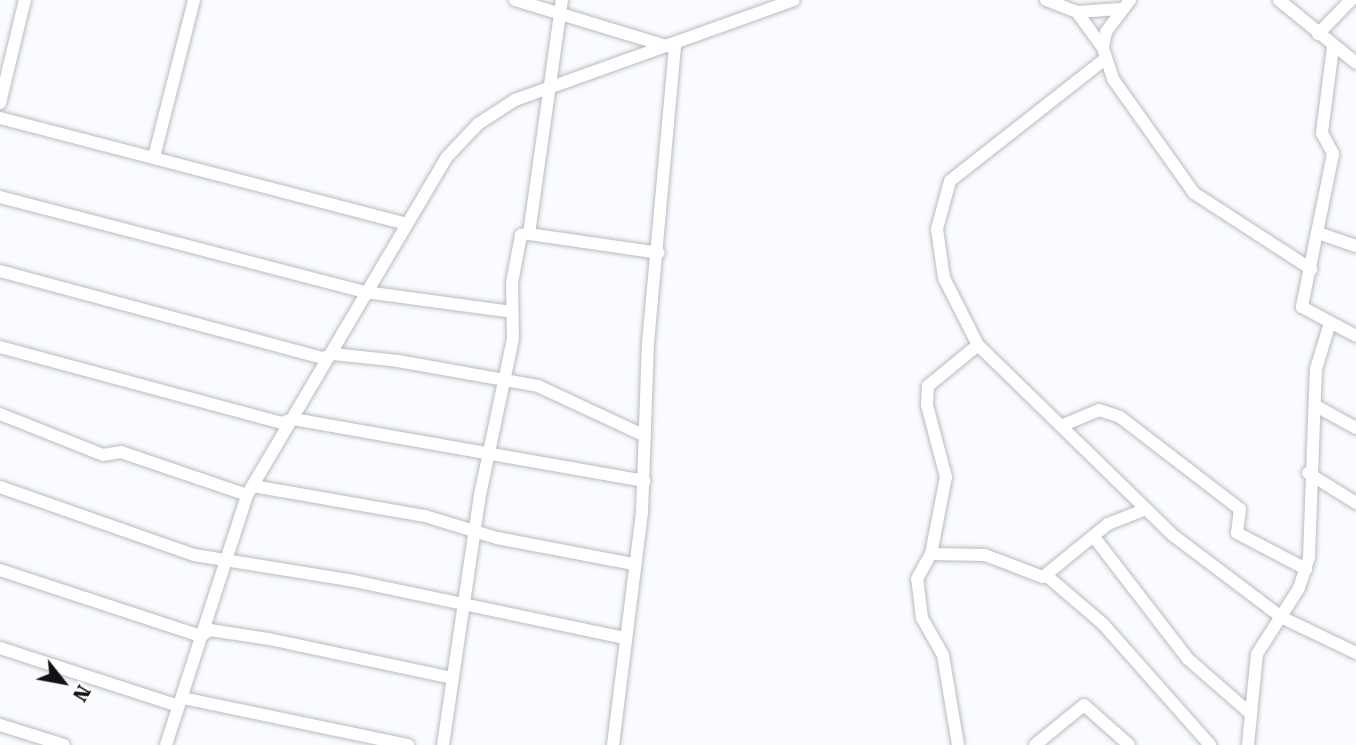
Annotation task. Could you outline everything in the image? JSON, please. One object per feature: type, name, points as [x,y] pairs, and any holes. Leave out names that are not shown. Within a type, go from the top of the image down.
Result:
[{"type":"street","points":[[0,103],[6,48],[25,0]]},
{"type":"street","points":[[154,157],[194,0]]},
{"type":"street","points":[[515,0],[671,45]]},
{"type":"street","points":[[443,745],[489,454],[504,381],[518,245],[529,233],[562,0]]},
{"type":"street","points":[[1046,0],[1077,12],[1120,9]]},
{"type":"street","points":[[1130,0],[1120,9],[1104,53],[947,188],[937,229],[940,265],[978,345],[1146,509],[1282,617],[1356,653]]},
{"type":"street","points":[[1279,0],[1333,47],[1356,63]]},
{"type":"street","points":[[1318,34],[1351,0]]},
{"type":"street","points":[[166,745],[224,561],[250,490],[293,419],[323,358],[365,292],[402,223],[478,124],[516,100],[788,1]]},
{"type":"street","points":[[1077,12],[1194,193],[1311,269]]},
{"type":"street","points":[[612,745],[645,481],[645,436],[671,45]]},
{"type":"street","points":[[1333,47],[1322,133],[1333,154],[1302,307],[1329,326],[1356,336]]},
{"type":"street","points":[[0,118],[402,223]]},
{"type":"street","points":[[0,197],[365,292],[512,312]]},
{"type":"street","points":[[529,233],[659,253]]},
{"type":"street","points":[[1318,233],[1356,246]]},
{"type":"street","points":[[0,271],[323,358],[333,354],[398,361],[504,381],[576,399],[645,436]]},
{"type":"street","points":[[1248,745],[1257,654],[1282,617],[1306,569],[1308,473],[1316,406],[1315,369],[1329,326]]},
{"type":"street","points":[[958,745],[943,655],[919,608],[917,579],[931,554],[946,477],[926,405],[928,386],[978,345]]},
{"type":"street","points":[[0,347],[281,423],[293,419],[645,481]]},
{"type":"street","points":[[1316,406],[1356,428]]},
{"type":"street","points":[[1061,426],[1099,410],[1120,417],[1240,509],[1237,533],[1306,569]]},
{"type":"street","points":[[0,414],[105,456],[121,452],[250,490],[478,530],[633,564]]},
{"type":"street","points":[[1308,473],[1356,503]]},
{"type":"street","points":[[0,487],[224,561],[467,603],[625,638]]},
{"type":"street","points":[[1047,576],[1108,524],[1146,509]]},
{"type":"street","points":[[1094,537],[1188,659],[1251,714]]},
{"type":"street","points":[[931,554],[985,555],[1047,576],[1103,624],[1210,745]]},
{"type":"street","points":[[0,570],[201,636]]},
{"type":"street","points":[[201,636],[210,630],[269,639],[453,678]]},
{"type":"street","points":[[0,648],[180,702],[408,745]]},
{"type":"street","points":[[1035,745],[1084,705],[1129,745]]},
{"type":"street","points":[[0,725],[64,745]]}]
